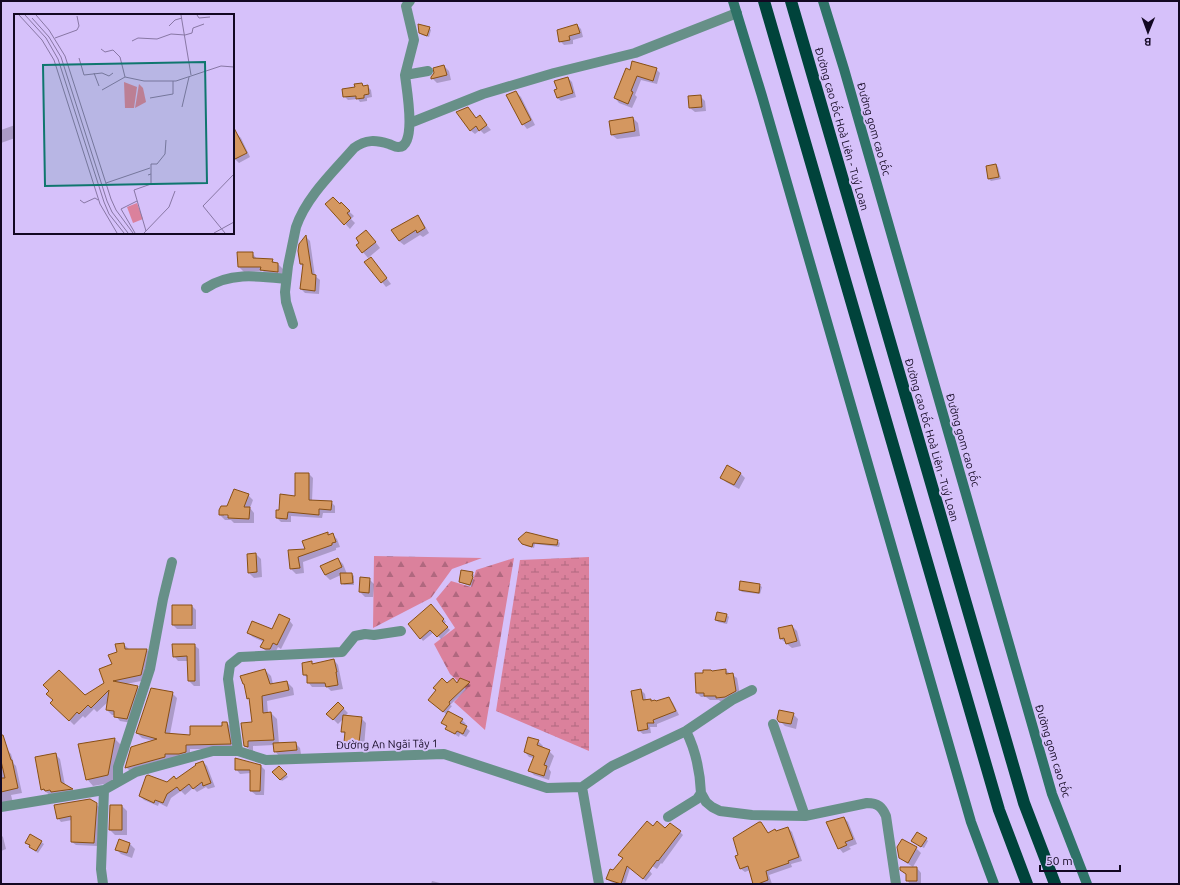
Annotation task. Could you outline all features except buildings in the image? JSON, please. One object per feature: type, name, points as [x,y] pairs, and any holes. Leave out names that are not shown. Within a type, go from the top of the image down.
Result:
[{"type":"highway","points":[[764,1],[999,810],[1027,884]]},
{"type":"highway","name":"Đường cao tốc Hoà Liên - Tuý Loan","points":[[791,1],[1024,803],[1055,884]]},
{"type":"main road","points":[[733,1],[762,96],[971,822],[994,884]]},
{"type":"main road","name":"Đường gom cao tốc","points":[[824,1],[1052,794],[1087,884]]},
{"type":"street","points":[[293,324],[286,302],[286,279],[296,227],[302,211],[314,195],[359,144],[373,141],[399,147],[404,145],[408,137],[410,122],[405,75],[414,40],[406,6],[410,1]]},
{"type":"street","points":[[410,122],[482,94],[554,73],[636,53],[737,14]]},
{"type":"street","points":[[405,75],[428,71]]},
{"type":"street","points":[[206,288],[217,281],[230,278],[262,277],[286,279]]},
{"type":"street","points":[[118,782],[118,767],[150,669],[163,599],[172,562]]},
{"type":"street","points":[[238,751],[228,679],[230,665],[240,657],[342,652],[358,634],[374,635],[402,631]]},
{"type":"street","points":[[599,884],[582,787],[612,766],[686,731],[732,700],[752,690]]},
{"type":"street","points":[[773,724],[805,816]]},
{"type":"street","points":[[686,731],[697,759],[701,793],[706,802],[720,811],[752,815],[805,816],[867,803],[879,805],[883,809],[886,816],[896,884]]},
{"type":"street","name":"Đường An Ngãi Tây 1","points":[[1,808],[104,790],[136,772],[213,752],[238,751],[266,760],[444,754],[546,788],[582,787]]},
{"type":"street","points":[[104,790],[101,869],[104,884]]},
{"type":"street","points":[[668,817],[696,799],[701,793]]},
{"type":"green space","points":[[374,556],[482,558],[452,569],[431,598],[373,628]]},
{"type":"green space","points":[[589,557],[589,751],[496,711],[520,560]]},
{"type":"green space","points":[[514,558],[485,730],[454,702],[466,689],[450,674],[434,644],[455,628],[436,599],[451,581],[471,587],[476,570]]}]
